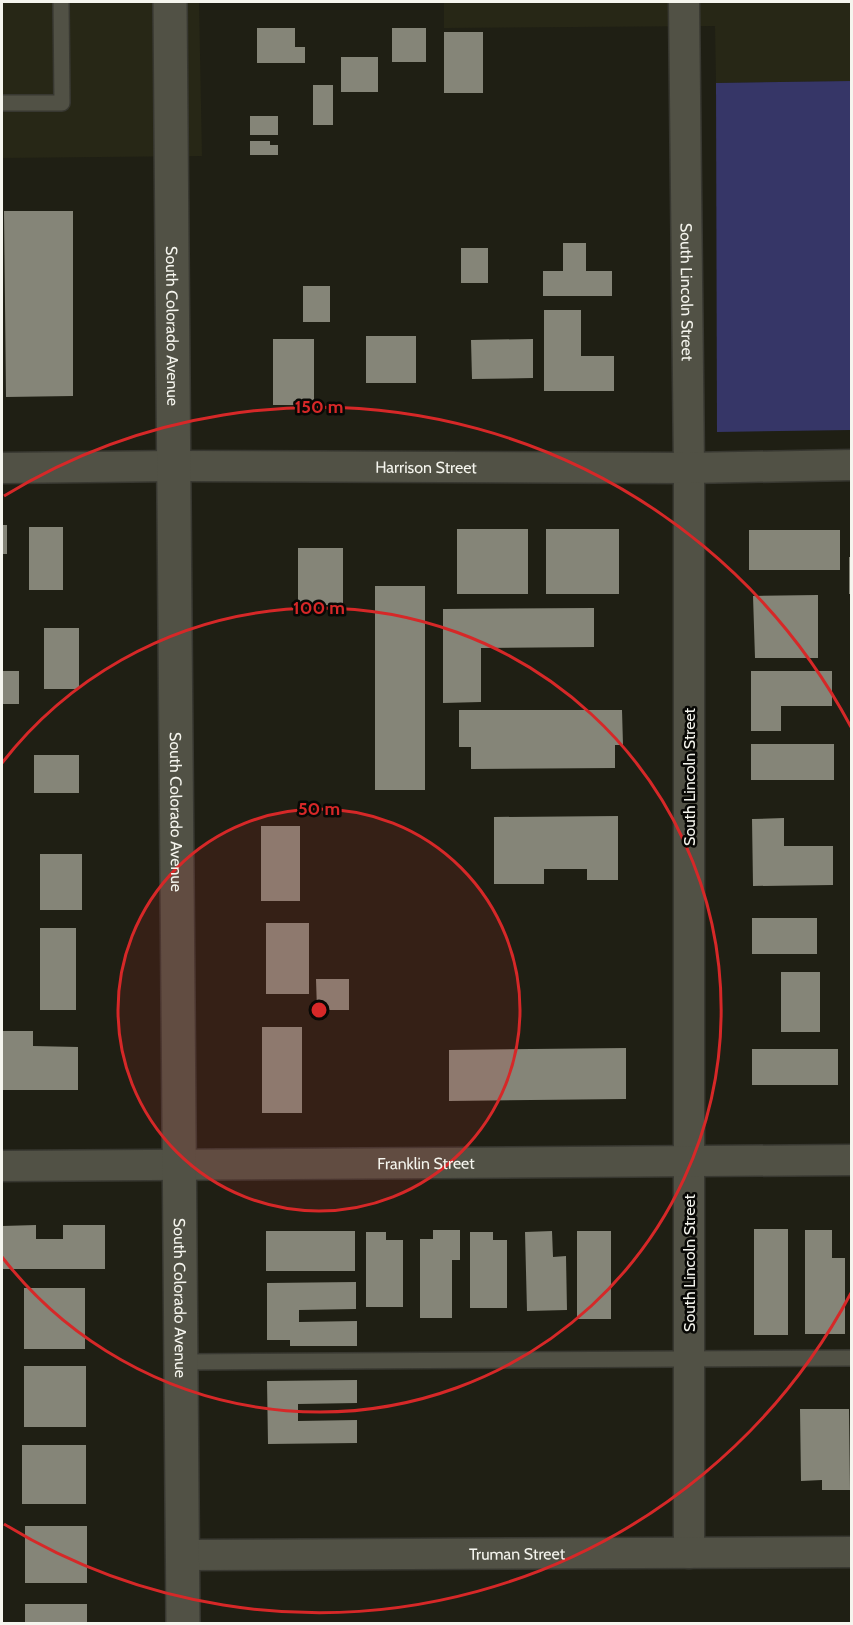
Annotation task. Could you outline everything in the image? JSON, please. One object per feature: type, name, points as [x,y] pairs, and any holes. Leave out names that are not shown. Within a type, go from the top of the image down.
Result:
[{"type":"street","name":"South Colorado Avenue","points":[[170,2],[183,1623]]},
{"type":"street","name":"South Lincoln Street","points":[[684,2],[689,468],[689,1553]]},
{"type":"street","name":"Harrison Street","points":[[2,468],[174,466],[689,468],[852,465]]},
{"type":"street","name":"Franklin Street","points":[[2,1166],[852,1160]]},
{"type":"street","name":"Truman Street","points":[[183,1555],[852,1552]]},
{"type":"lane","points":[[2,103],[62,103],[61,2]]},
{"type":"lane","points":[[181,1362],[852,1358]]},
{"type":"shaded area","points":[[2,2],[199,2],[202,156],[2,158]]},
{"type":"shaded area","points":[[444,2],[851,2],[851,81],[716,83],[715,26],[444,28]]},
{"type":"shaded area","points":[[851,81],[851,430],[717,432],[716,83]]},
{"type":"building","points":[[257,28],[295,28],[295,47],[305,47],[305,63],[257,63]]},
{"type":"building","points":[[392,28],[426,28],[426,62],[392,62]]},
{"type":"building","points":[[444,32],[483,32],[483,93],[444,93]]},
{"type":"building","points":[[341,57],[378,57],[378,92],[341,92]]},
{"type":"building","points":[[313,85],[333,85],[333,125],[313,125]]},
{"type":"building","points":[[250,116],[278,116],[278,135],[250,135]]},
{"type":"building","points":[[250,141],[270,141],[270,145],[278,145],[278,155],[250,155]]},
{"type":"building","points":[[4,211],[73,211],[73,396],[6,397]]},
{"type":"building","points":[[563,243],[586,243],[586,271],[612,271],[612,296],[543,296],[543,271],[563,271]]},
{"type":"building","points":[[461,248],[488,248],[488,283],[461,283]]},
{"type":"building","points":[[303,286],[330,286],[330,322],[303,322]]},
{"type":"building","points":[[544,310],[581,310],[581,356],[614,356],[614,391],[544,391]]},
{"type":"building","points":[[366,336],[416,336],[416,383],[366,383]]},
{"type":"building","points":[[273,339],[314,339],[314,405],[273,405]]},
{"type":"building","points":[[533,339],[533,378],[472,379],[471,340]]},
{"type":"building","points":[[2,525],[7,525],[7,554],[2,554]]},
{"type":"building","points":[[29,527],[63,527],[63,590],[29,590]]},
{"type":"building","points":[[457,529],[528,529],[528,594],[457,594]]},
{"type":"building","points":[[546,529],[619,529],[619,594],[546,594]]},
{"type":"building","points":[[749,530],[840,530],[840,570],[749,570]]},
{"type":"building","points":[[298,548],[343,548],[343,605],[298,605]]},
{"type":"building","points":[[849,557],[852,557],[852,594],[849,594]]},
{"type":"building","points":[[375,586],[425,586],[425,790],[375,790]]},
{"type":"building","points":[[818,595],[818,658],[755,658],[753,596]]},
{"type":"building","points":[[594,608],[594,647],[481,648],[481,702],[443,703],[443,609]]},
{"type":"building","points":[[44,628],[79,628],[79,689],[44,689]]},
{"type":"building","points":[[2,671],[19,671],[19,704],[2,704]]},
{"type":"building","points":[[751,671],[832,671],[832,706],[781,706],[781,731],[751,731]]},
{"type":"building","points":[[459,710],[622,710],[623,745],[615,745],[615,768],[471,769],[471,747],[459,747]]},
{"type":"building","points":[[751,744],[834,744],[834,780],[751,780]]},
{"type":"building","points":[[34,755],[79,755],[79,793],[34,793]]},
{"type":"building","points":[[618,816],[618,880],[587,880],[587,869],[544,869],[544,884],[494,884],[494,817]]},
{"type":"building","points":[[784,818],[784,846],[833,846],[833,885],[753,886],[752,819]]},
{"type":"building","points":[[261,826],[300,826],[300,901],[261,901]]},
{"type":"building","points":[[40,854],[82,854],[82,910],[40,910]]},
{"type":"building","points":[[752,918],[817,918],[817,954],[752,954]]},
{"type":"building","points":[[266,923],[309,923],[309,994],[266,994]]},
{"type":"building","points":[[40,928],[76,928],[76,1010],[40,1010]]},
{"type":"building","points":[[781,972],[820,972],[820,1032],[781,1032]]},
{"type":"building","points":[[316,979],[349,979],[349,1010],[317,1010]]},
{"type":"building","points":[[262,1027],[302,1027],[302,1113],[262,1113]]},
{"type":"building","points":[[2,1031],[33,1031],[33,1046],[78,1047],[78,1090],[2,1090]]},
{"type":"building","points":[[626,1048],[626,1099],[449,1101],[449,1050]]},
{"type":"building","points":[[752,1049],[838,1049],[838,1085],[752,1085]]},
{"type":"building","points":[[36,1225],[36,1239],[63,1239],[63,1225],[105,1225],[105,1269],[2,1269],[2,1226]]},
{"type":"building","points":[[754,1229],[788,1229],[788,1335],[754,1335]]},
{"type":"building","points":[[433,1230],[460,1230],[460,1260],[452,1260],[452,1318],[420,1318],[420,1239],[433,1239]]},
{"type":"building","points":[[805,1230],[832,1230],[832,1258],[845,1258],[845,1334],[805,1334]]},
{"type":"building","points":[[266,1231],[355,1231],[355,1271],[266,1271]]},
{"type":"building","points":[[552,1231],[553,1257],[566,1256],[567,1310],[527,1311],[525,1232]]},
{"type":"building","points":[[577,1231],[611,1231],[611,1319],[577,1319]]},
{"type":"building","points":[[366,1232],[386,1232],[386,1240],[403,1240],[403,1307],[366,1307]]},
{"type":"building","points":[[470,1232],[493,1232],[493,1240],[507,1240],[507,1308],[470,1308]]},
{"type":"building","points":[[356,1282],[356,1309],[299,1310],[299,1322],[357,1321],[357,1346],[290,1346],[290,1340],[267,1340],[267,1283]]},
{"type":"building","points":[[24,1288],[85,1288],[85,1349],[24,1349]]},
{"type":"building","points":[[24,1366],[86,1366],[86,1427],[24,1427]]},
{"type":"building","points":[[357,1380],[357,1403],[298,1404],[298,1421],[357,1420],[357,1443],[268,1444],[267,1381]]},
{"type":"building","points":[[800,1409],[849,1409],[850,1490],[822,1490],[822,1480],[801,1481]]},
{"type":"building","points":[[22,1445],[86,1445],[86,1504],[22,1504]]},
{"type":"building","points":[[25,1526],[87,1526],[87,1583],[25,1583]]},
{"type":"building","points":[[25,1604],[87,1604],[87,1624],[25,1624]]}]
